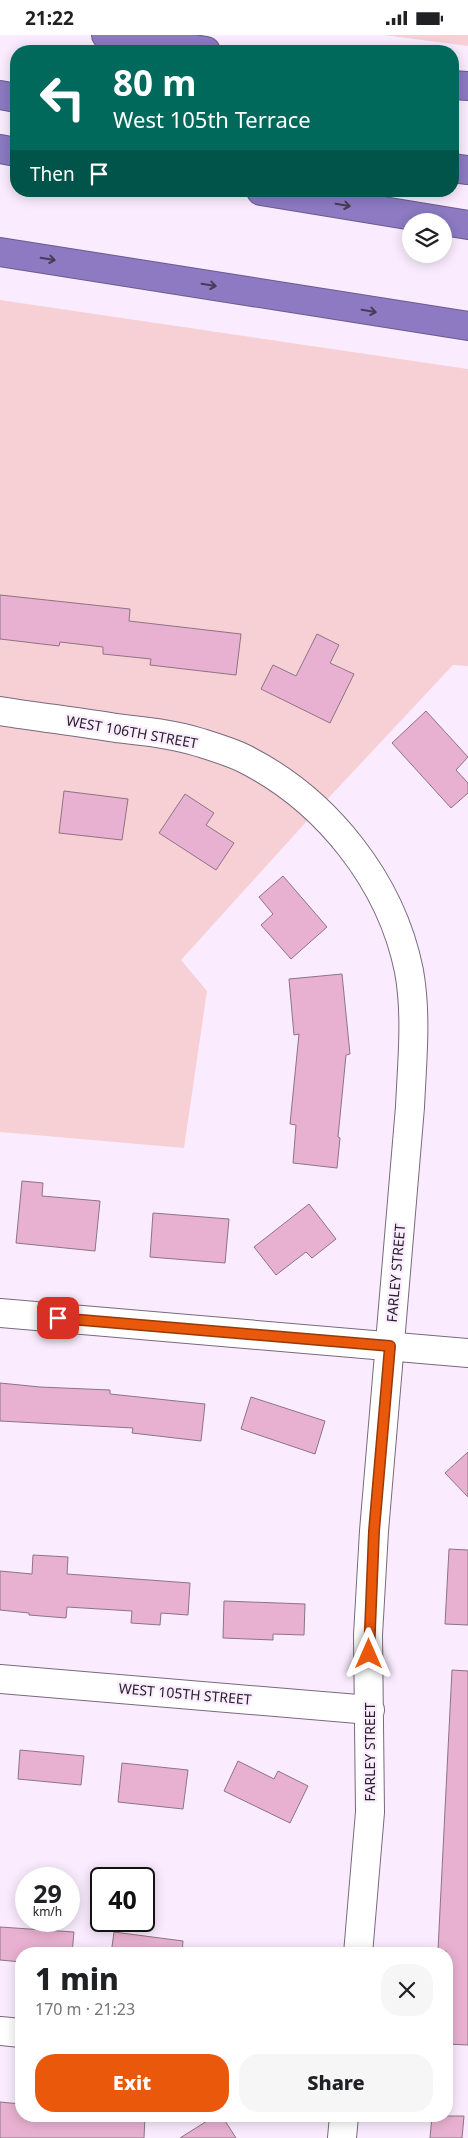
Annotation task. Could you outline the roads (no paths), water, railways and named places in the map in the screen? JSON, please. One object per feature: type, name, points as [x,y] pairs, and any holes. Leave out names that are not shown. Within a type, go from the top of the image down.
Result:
[{"type":"highway","points":[[106,35],[168,45]]},
{"type":"highway","points":[[298,197],[468,225]]},
{"type":"highway","points":[[0,251],[468,326]]},
{"type":"street","name":"WEST 106TH STREET","points":[[0,711],[142,731],[197,742],[243,758],[274,776],[309,802]]},
{"type":"street","name":"FARLEY STREET","points":[[309,802],[342,836],[370,873],[394,921],[409,971],[412,997],[413,1052],[374,1531],[368,1635],[370,1812],[359,1947]]},
{"type":"street","points":[[0,1313],[468,1353]]},
{"type":"street","name":"WEST 105TH STREET","points":[[0,1679],[370,1710]]},
{"type":"street","points":[[0,2031],[15,2032]]},
{"type":"street","points":[[342,2138],[343,2122]]}]
